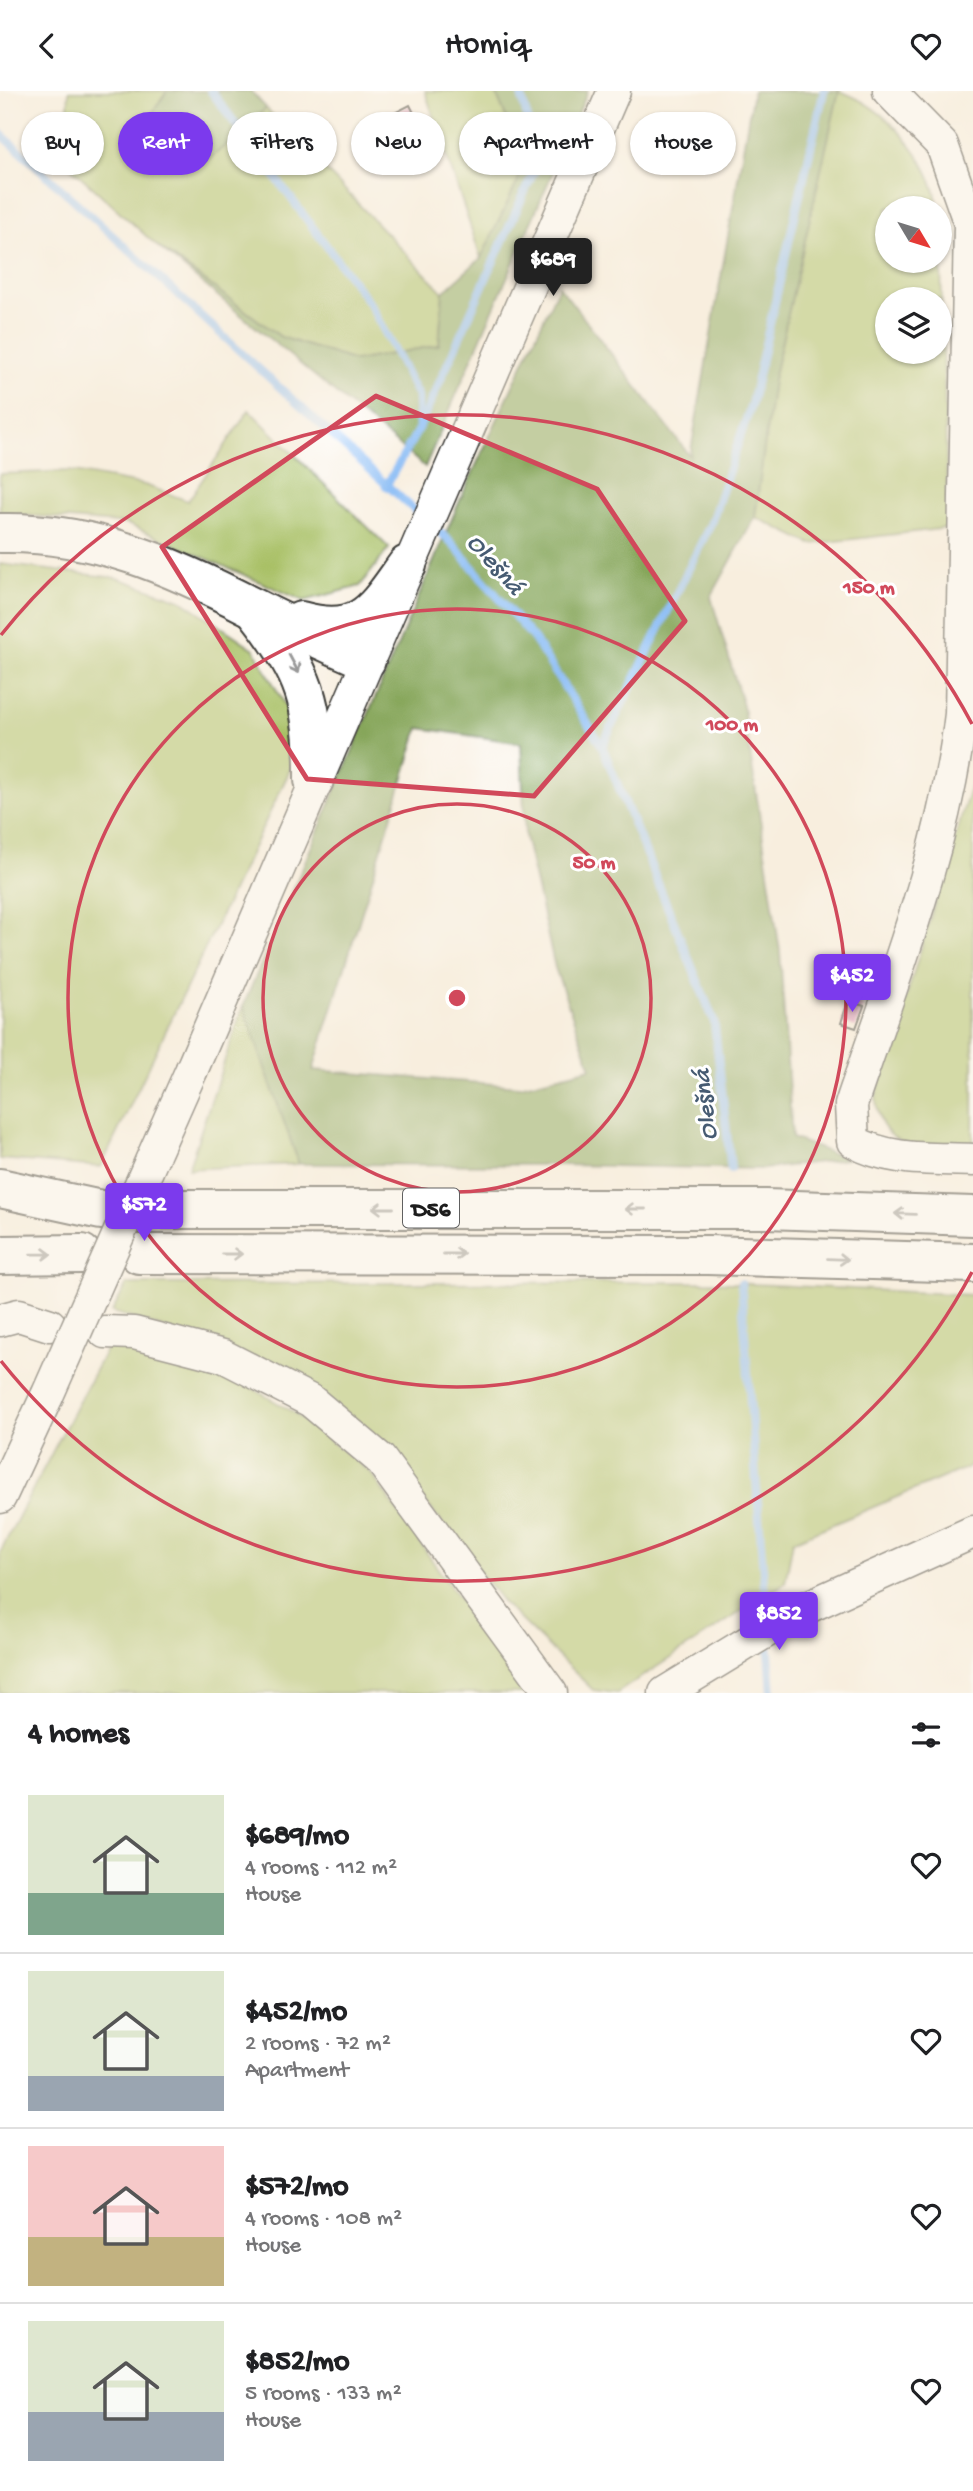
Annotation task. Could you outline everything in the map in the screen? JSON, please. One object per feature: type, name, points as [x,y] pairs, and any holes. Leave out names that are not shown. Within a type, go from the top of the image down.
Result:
[{"type":"highway","points":[[0,533],[64,537],[115,548],[164,563],[366,660]]},
{"type":"highway","points":[[255,608],[311,624],[342,626],[371,614],[407,565]]},
{"type":"highway","points":[[255,608],[283,645],[305,686],[315,732],[314,780]]},
{"type":"highway","points":[[0,1188],[101,1210],[0,1211]]},
{"type":"highway","name":"D56","points":[[158,1209],[766,1209],[973,1216]]},
{"type":"highway","points":[[0,1255],[82,1254]]},
{"type":"highway","name":"D56","points":[[139,1254],[708,1255],[973,1263]]},
{"type":"street","points":[[0,1497],[192,1069],[314,780],[614,91]]},
{"type":"street","points":[[889,91],[942,145],[966,190],[970,224],[967,706],[932,864],[851,1105],[851,1126],[853,1141],[869,1150],[890,1155],[973,1160]]},
{"type":"street","points":[[0,1319],[19,1315],[50,1325]]},
{"type":"street","points":[[105,1332],[134,1333],[223,1356],[311,1401],[380,1459],[551,1693]]},
{"type":"street","points":[[665,1693],[801,1610],[973,1532]]},
{"type":"highlighted area","points":[[376,396],[597,489],[685,621],[534,796],[307,779],[162,547]]},
{"type":"green space","points":[[69,91],[167,91],[178,112],[118,112],[118,175],[213,175],[213,154],[227,142],[227,175],[330,175],[443,292],[439,345],[355,361],[281,337],[156,245],[79,175],[104,175],[104,112],[67,112]]},
{"type":"green space","points":[[167,91],[251,91],[266,108],[262,112],[227,112],[227,144],[213,155],[213,112],[153,112]]},
{"type":"green space","points":[[425,91],[495,91],[504,112],[459,112],[459,175],[519,175],[481,258],[445,151],[445,112],[432,112]]},
{"type":"green space","points":[[495,91],[588,91],[579,112],[504,112]]},
{"type":"green space","points":[[753,91],[839,91],[773,380],[755,517],[711,597],[743,706],[780,951],[792,1138],[847,1159],[763,1169],[299,1164],[243,1006],[460,500],[559,286],[690,456]],"holes":[[[419,728],[521,743],[525,836],[555,968],[591,1068],[520,1086],[313,1070]]]},
{"type":"green space","points":[[839,91],[873,108],[904,137],[927,171],[934,190],[935,196],[875,196],[875,273],[941,273],[942,287],[875,287],[875,364],[944,364],[948,528],[811,544],[755,517],[773,380]]},
{"type":"green space","points":[[519,175],[552,175],[425,467],[156,245],[281,337],[355,361],[439,345],[443,292],[481,258]]},
{"type":"green space","points":[[249,410],[389,548],[360,586],[304,601],[127,524],[0,513],[0,474],[69,471],[145,485],[188,501]]},
{"type":"green space","points":[[0,564],[117,578],[181,600],[254,649],[291,716],[291,768],[101,1167],[0,1159]]},
{"type":"green space","points":[[973,778],[973,1148],[908,1144],[895,1138],[886,1129],[879,1116],[876,1096]]},
{"type":"green space","points":[[243,1006],[299,1164],[188,1169]]},
{"type":"green space","points":[[711,1282],[973,1295],[973,1465],[793,1541],[785,1583],[617,1693],[593,1690],[505,1605],[385,1449],[234,1351],[112,1312],[127,1284]]},
{"type":"green space","points":[[111,1340],[224,1371],[296,1414],[370,1472],[462,1603],[536,1693],[0,1693],[0,1552]]},
{"type":"building","points":[[410,105],[414,112],[396,112]]},
{"type":"building","points":[[848,1001],[864,1006],[856,1028],[841,1023]]},
{"type":"waterway","points":[[211,91],[370,304],[418,396],[419,426]]},
{"type":"waterway","points":[[386,486],[419,428],[539,160],[520,91]]},
{"type":"waterway","points":[[602,746],[711,523],[751,405],[824,91]]},
{"type":"waterway","name":"Olešná","points":[[0,133],[422,517]]},
{"type":"waterway","name":"Olešná","points":[[435,528],[451,542],[534,639],[602,746],[714,1021],[731,1169]]},
{"type":"waterway","name":"Olešná","points":[[741,1283],[767,1622]]},
{"type":"waterway","name":"Olešná","points":[[768,1638],[772,1693]]}]
